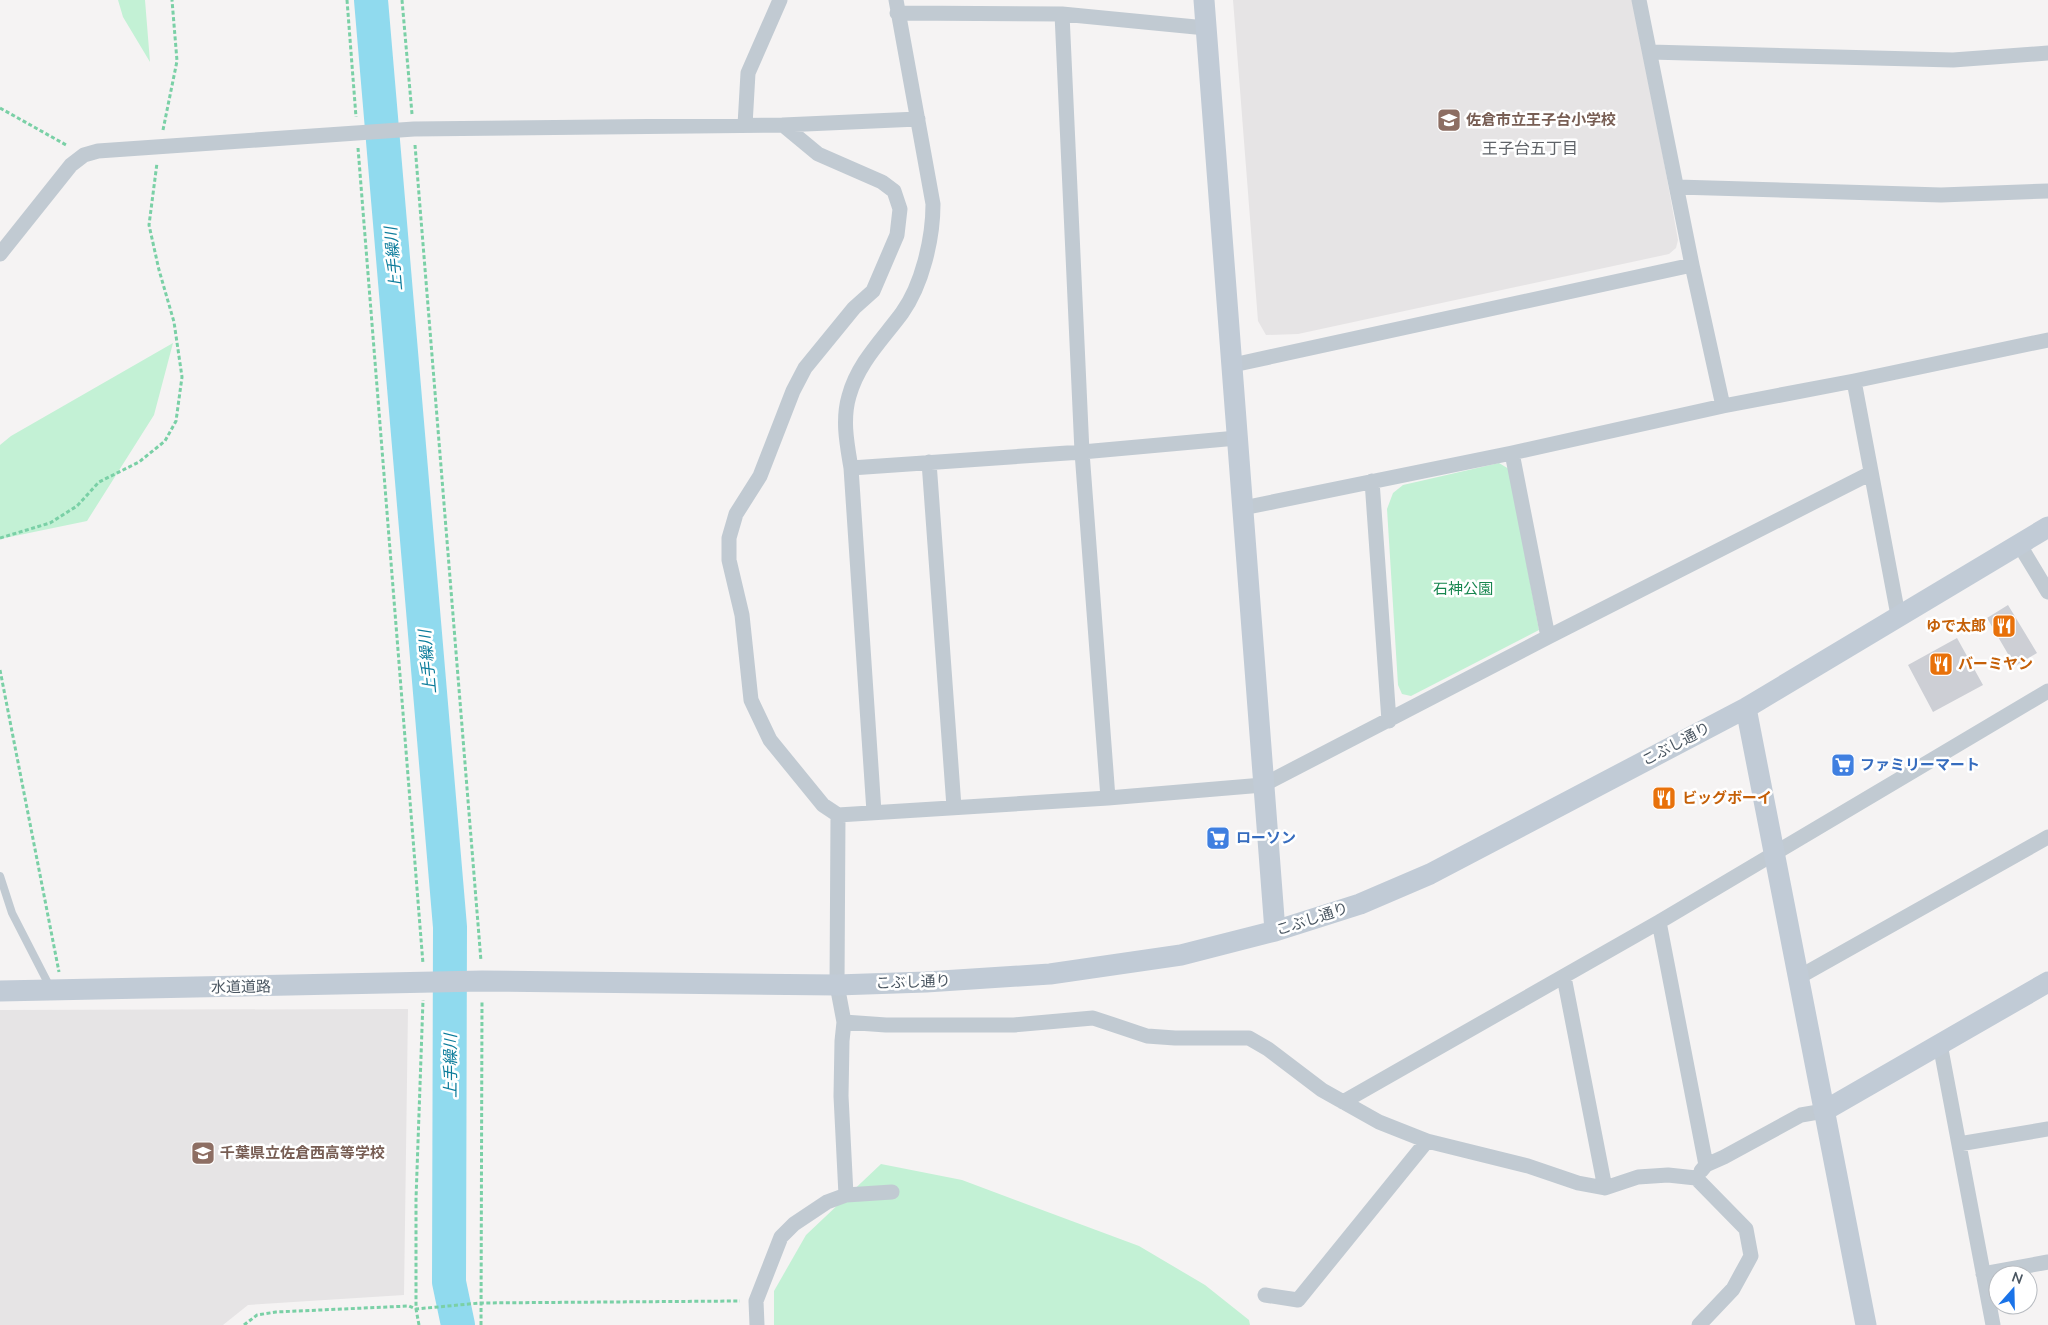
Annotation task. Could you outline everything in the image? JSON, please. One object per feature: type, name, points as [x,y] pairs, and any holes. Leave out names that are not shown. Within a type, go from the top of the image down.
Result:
[{"type":"street","points":[[745,125],[748,73],[780,0]]},
{"type":"street","points":[[1204,0],[1275,931]]},
{"type":"street","points":[[1639,0],[1722,406]]},
{"type":"street","points":[[874,812],[850,468],[845,427],[848,398],[855,377],[903,311],[920,275],[933,228],[933,204],[896,7],[1062,14],[1206,28]]},
{"type":"street","points":[[1062,14],[1082,452],[1108,798]]},
{"type":"street","points":[[1650,52],[1953,60],[2048,53]]},
{"type":"street","points":[[0,254],[72,165],[84,155],[98,151],[414,129],[783,125],[918,119]]},
{"type":"street","points":[[783,125],[818,154],[882,182],[894,191],[900,208],[897,235],[873,291],[854,308],[805,368],[793,392],[760,476],[736,514],[729,538],[729,560],[742,615],[751,700],[770,740],[823,806],[838,816],[874,812],[1108,798],[1263,785],[1548,637],[1871,473]]},
{"type":"street","points":[[1677,187],[1941,195],[2048,191]]},
{"type":"street","points":[[1233,365],[1692,265]]},
{"type":"street","points":[[1243,508],[1722,406],[1854,381],[2048,340]]},
{"type":"street","points":[[1854,381],[1898,615]]},
{"type":"street","points":[[850,468],[1082,452],[1237,438]]},
{"type":"street","points":[[1512,452],[1548,637]]},
{"type":"street","points":[[929,462],[954,807]]},
{"type":"street","points":[[1372,481],[1389,721]]},
{"type":"street","name":"こぶし通り","points":[[482,981],[837,984],[926,982],[1050,974],[1181,955],[1275,931],[1360,904],[1430,874],[1746,708],[1898,615],[2048,527]]},
{"type":"street","points":[[2019,544],[2048,592]]},
{"type":"street","points":[[1343,1102],[1659,922],[2048,691]]},
{"type":"street","points":[[1746,708],[1866,1325]]},
{"type":"street","points":[[838,816],[837,984],[844,1022],[841,1096],[846,1195]]},
{"type":"street","points":[[1798,977],[2048,837]]},
{"type":"street","points":[[1659,922],[1706,1164]]},
{"type":"street","points":[[1564,977],[1606,1188]]},
{"type":"street","name":"水道道路","points":[[0,991],[482,981]]},
{"type":"street","points":[[1696,1178],[1706,1164],[1724,1157],[1801,1115],[1824,1111],[2048,982]]},
{"type":"street","points":[[844,1022],[886,1025],[1014,1025],[1093,1018],[1147,1036],[1249,1038],[1268,1049],[1322,1090],[1379,1122],[1427,1141],[1528,1166],[1578,1183],[1606,1188],[1638,1177],[1668,1175],[1696,1178],[1746,1229],[1751,1256],[1733,1289],[1699,1325]]},
{"type":"street","points":[[1940,1044],[1993,1325]]},
{"type":"street","points":[[1958,1144],[2048,1128]]},
{"type":"street","points":[[1266,1295],[1298,1300],[1427,1141]]},
{"type":"street","points":[[758,1325],[756,1301],[781,1238],[794,1224],[826,1202],[846,1195],[892,1192]]},
{"type":"street","points":[[1983,1274],[2048,1262]]},
{"type":"lane","points":[[0,876],[12,913],[57,990]]},
{"type":"path","points":[[0,538],[50,523],[77,506],[98,482],[139,462],[165,441],[176,421],[182,377],[176,331],[148,225],[159,148],[178,60],[172,0]]},
{"type":"path","points":[[347,0],[424,982],[416,1189],[416,1309],[419,1325]]},
{"type":"path","points":[[402,0],[482,981],[481,1325]]},
{"type":"path","points":[[0,108],[84,155]]},
{"type":"path","points":[[0,670],[57,990]]},
{"type":"path","points":[[244,1325],[257,1315],[276,1312],[409,1306],[416,1309],[480,1302],[756,1301]]},
{"type":"shaded area","name":"佐倉市立王子台小学校","points":[[1233,0],[1635,0],[1678,240],[1676,248],[1669,254],[1298,334],[1266,335],[1258,321]]},
{"type":"shaded area","name":"千葉県立佐倉西高等学校","points":[[408,1009],[404,1295],[248,1305],[223,1325],[0,1325],[0,1010]]},
{"type":"green space","points":[[118,0],[145,0],[150,62],[123,17]]},
{"type":"green space","points":[[173,343],[154,415],[87,521],[0,539],[0,445],[11,436]]},
{"type":"green space","name":"石神公園","points":[[1499,463],[1509,469],[1539,630],[1411,696],[1402,694],[1398,685],[1387,509],[1393,493],[1403,485]]},
{"type":"green space","points":[[881,1164],[962,1180],[1139,1246],[1205,1285],[1249,1320],[1250,1325],[774,1325],[774,1291],[806,1235]]},
{"type":"building","points":[[2008,605],[2037,653],[2015,666],[1987,618]]},
{"type":"building","points":[[1957,638],[1983,685],[1933,712],[1908,665]]},
{"type":"waterway","name":"上手繰川","points":[[371,0],[450,927],[449,1282],[458,1325]]},
{"type":"place","name":"佐倉市立王子台小学校","points":[[1449,120]]},
{"type":"place","name":"ゆで太郎","points":[[2004,626]]},
{"type":"place","name":"バーミヤン","points":[[1941,664]]},
{"type":"place","name":"ファミリーマート","points":[[1843,765]]},
{"type":"place","name":"ビッグボーイ","points":[[1664,798]]},
{"type":"place","name":"ローソン","points":[[1218,838]]},
{"type":"place","name":"千葉県立佐倉西高等学校","points":[[203,1153]]},
{"type":"district","name":"王子台五丁目","points":[[1530,148]]}]
